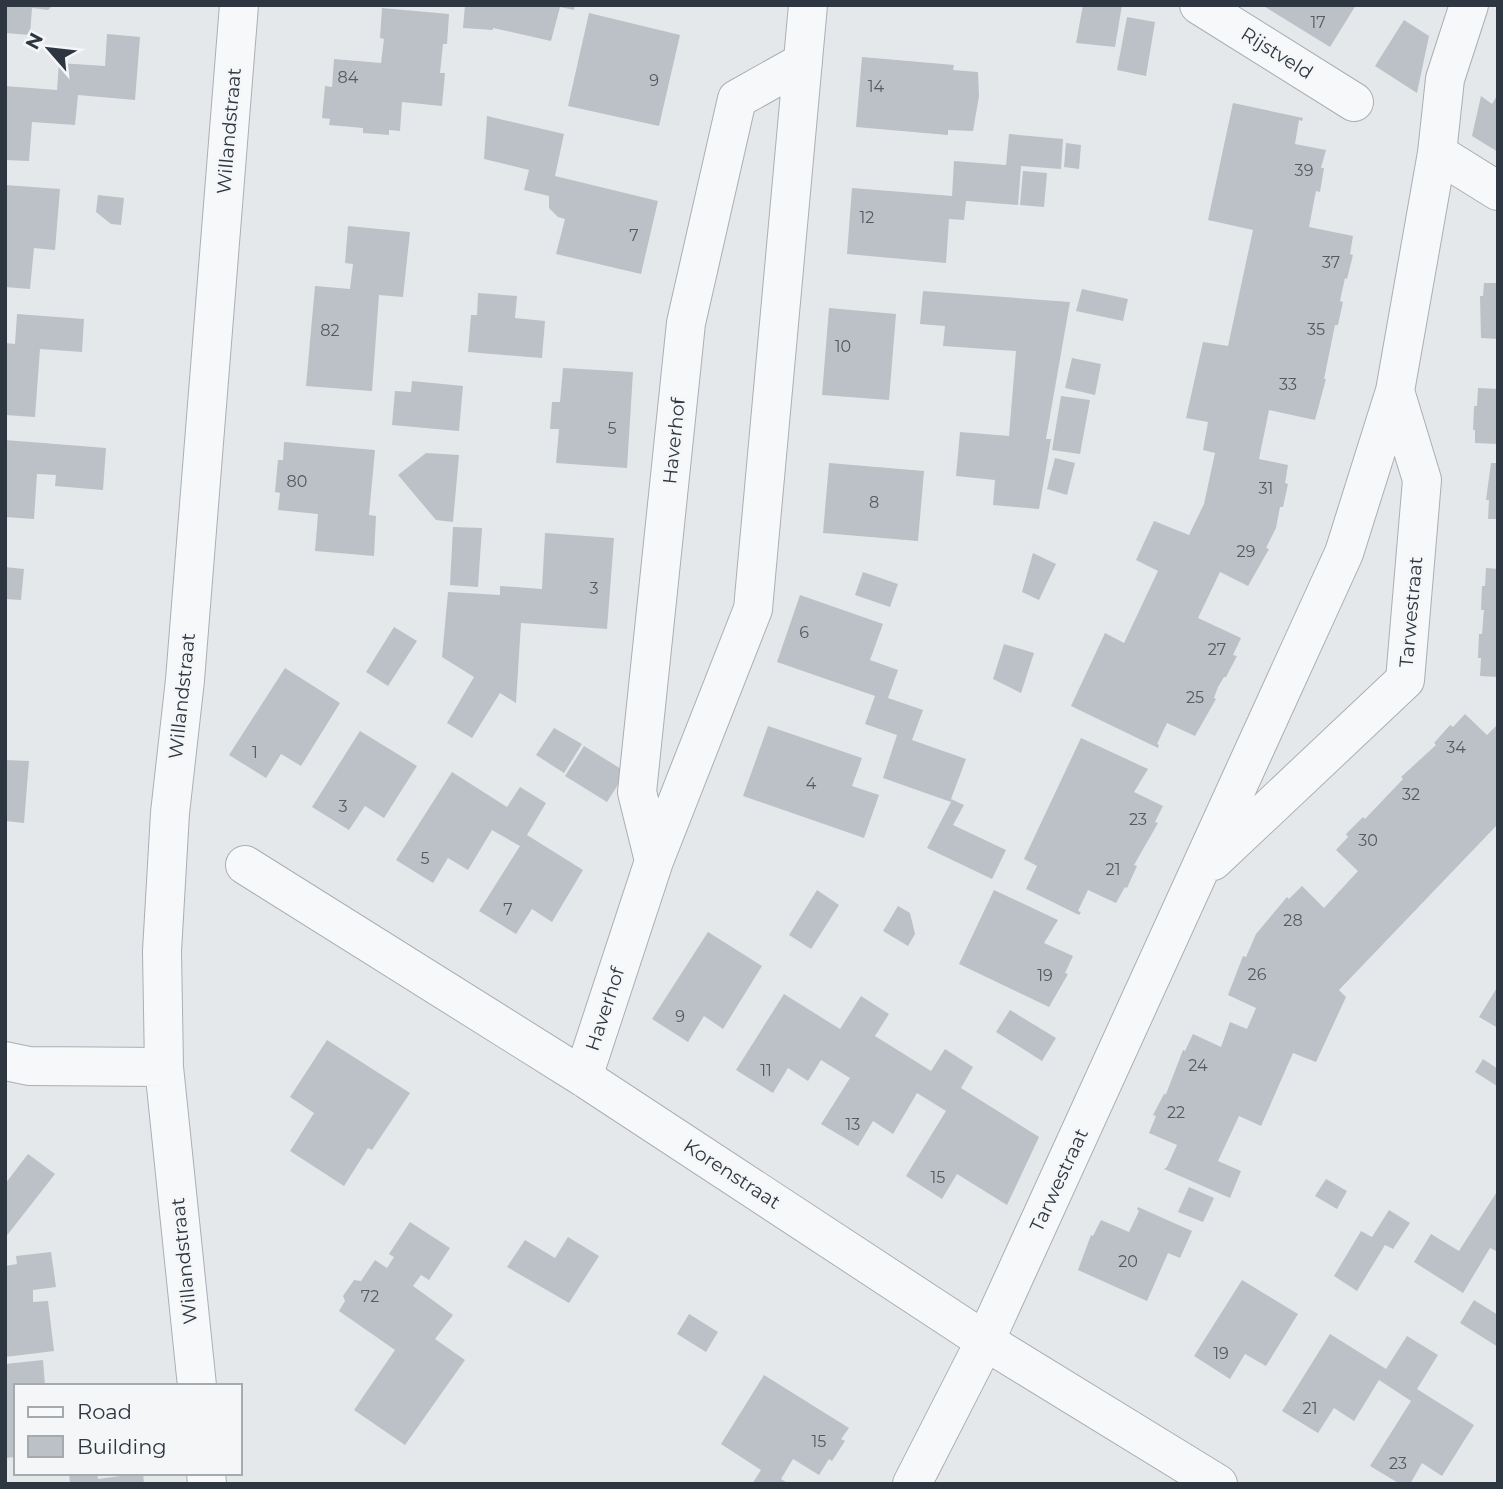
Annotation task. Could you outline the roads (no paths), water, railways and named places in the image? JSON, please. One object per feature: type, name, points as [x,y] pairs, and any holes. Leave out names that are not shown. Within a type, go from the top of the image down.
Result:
[{"type":"street","name":"Willandstraat","points":[[197,1384],[164,1067],[162,951],[170,813],[185,680],[239,5]]},
{"type":"street","name":"Haverhof","points":[[583,1077],[654,862],[754,609],[808,5]]},
{"type":"street","name":"Rijstveld","points":[[1199,5],[1354,102]]},
{"type":"street","name":"Tarwestraat","points":[[912,1484],[985,1341],[1344,553],[1395,391],[1437,153],[1445,79],[1469,5]]},
{"type":"street","name":"Haverhof","points":[[654,862],[637,792],[686,323],[737,99],[803,62]]},
{"type":"street","points":[[1437,153],[1498,191]]},
{"type":"street","name":"Tarwestraat","points":[[1200,873],[1405,680],[1422,480],[1395,391]]},
{"type":"street","name":"Korenstraat","points":[[245,865],[583,1077],[985,1341],[1219,1484]]},
{"type":"street","points":[[5,1061],[29,1066],[164,1067]]}]
